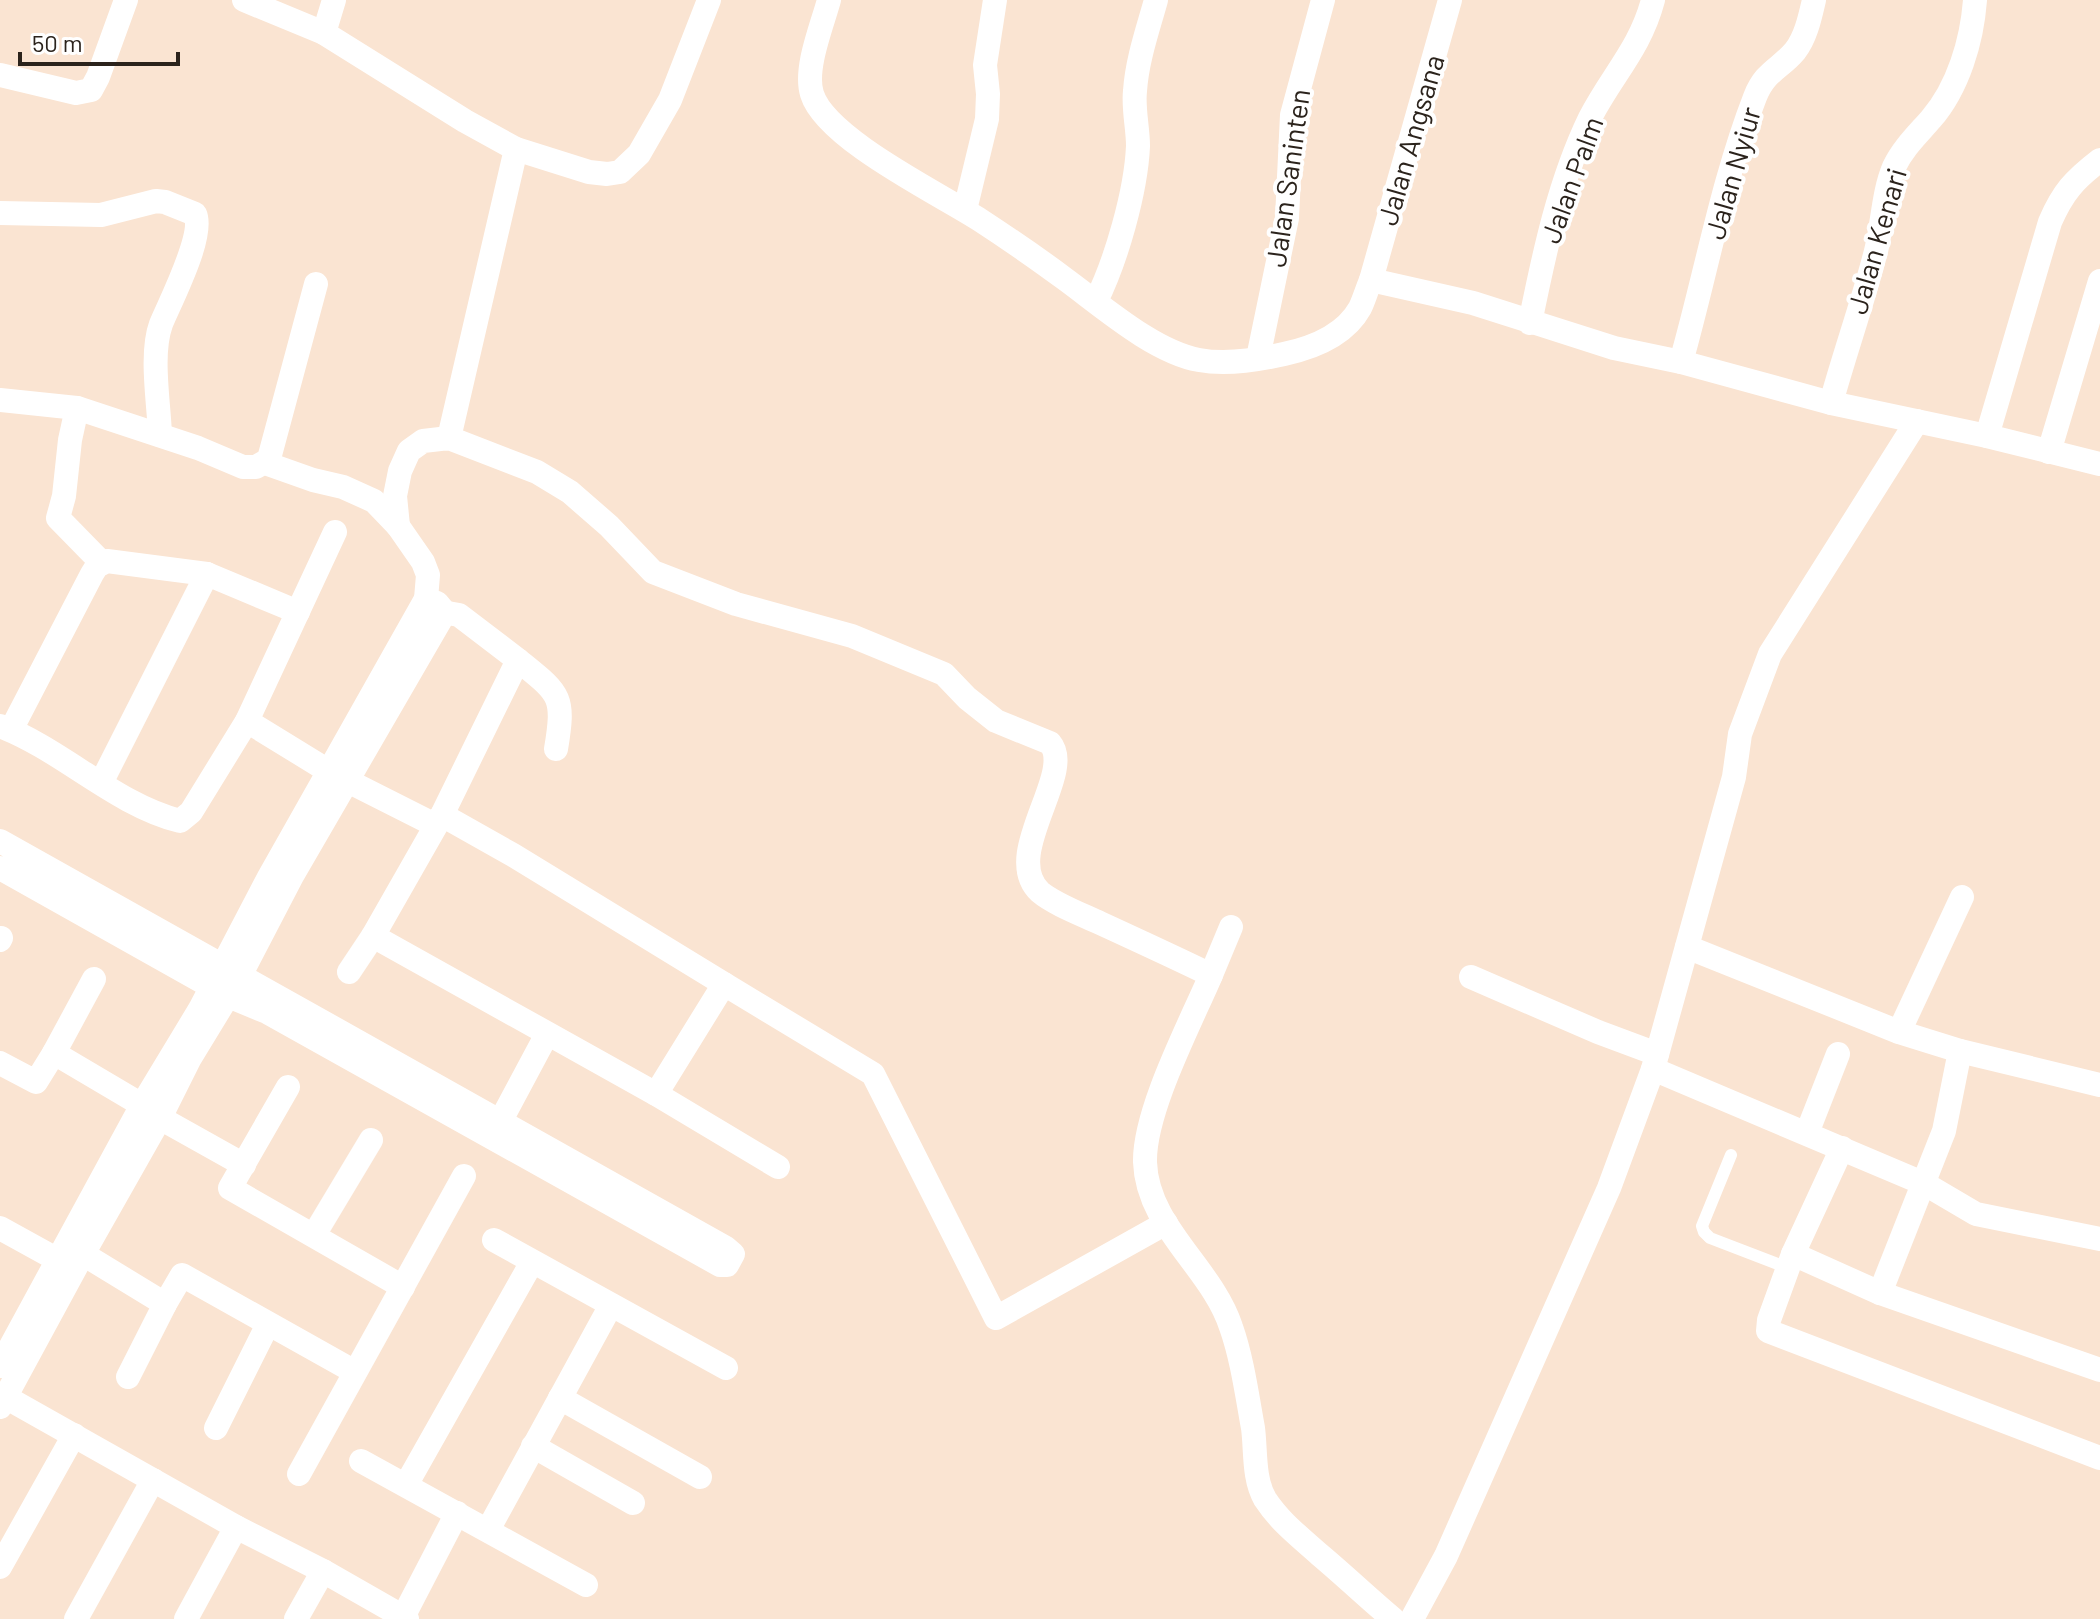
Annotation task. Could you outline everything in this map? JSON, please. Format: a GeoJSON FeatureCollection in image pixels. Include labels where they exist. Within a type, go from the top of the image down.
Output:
{"type":"FeatureCollection","features":[{"type":"Feature","properties":{"kind":"street"},"geometry":{"type":"LineString","coordinates":[[0,75],[76,93],[91,90],[126,0]]}},
{"type":"Feature","properties":{"kind":"street"},"geometry":{"type":"LineString","coordinates":[[244,0],[324,33],[465,121],[516,149],[589,172],[607,174],[620,172],[639,154],[670,100],[709,0]]}},
{"type":"Feature","properties":{"kind":"street"},"geometry":{"type":"LineString","coordinates":[[324,33],[334,0]]}},
{"type":"Feature","properties":{"kind":"street","name":"Jalan Angsana"},"geometry":{"type":"LineString","coordinates":[[829,0],[809,74],[812,95],[833,125],[897,171],[965,210],[1026,251],[1143,334],[1198,360],[1230,362],[1317,345],[1340,330],[1359,310],[1371,280],[1450,0]]}},
{"type":"Feature","properties":{"kind":"street"},"geometry":{"type":"LineString","coordinates":[[965,210],[987,119],[985,65],[995,0]]}},
{"type":"Feature","properties":{"kind":"street"},"geometry":{"type":"LineString","coordinates":[[1096,301],[1104,285],[1126,213],[1138,149],[1134,94],[1156,0]]}},
{"type":"Feature","properties":{"kind":"street","name":"Jalan Saninten"},"geometry":{"type":"LineString","coordinates":[[1258,358],[1287,218],[1292,115],[1323,0]]}},
{"type":"Feature","properties":{"kind":"street","name":"Jalan Palm"},"geometry":{"type":"LineString","coordinates":[[1530,323],[1557,208],[1576,155],[1591,118],[1637,43],[1653,0]]}},
{"type":"Feature","properties":{"kind":"street","name":"Jalan Nyiur"},"geometry":{"type":"LineString","coordinates":[[1681,362],[1740,136],[1757,92],[1772,69],[1794,51],[1806,30],[1814,0]]}},
{"type":"Feature","properties":{"kind":"street","name":"Jalan Kenari"},"geometry":{"type":"LineString","coordinates":[[1831,403],[1877,249],[1894,167],[1920,128],[1949,95],[1966,46],[1975,0]]}},
{"type":"Feature","properties":{"kind":"street"},"geometry":{"type":"LineString","coordinates":[[449,438],[516,149]]}},
{"type":"Feature","properties":{"kind":"street"},"geometry":{"type":"LineString","coordinates":[[1987,436],[2050,222],[2073,181],[2100,160]]}},
{"type":"Feature","properties":{"kind":"street"},"geometry":{"type":"LineString","coordinates":[[0,213],[101,215],[156,201],[195,214],[198,227],[194,241],[159,329],[156,353],[160,435]]}},
{"type":"Feature","properties":{"kind":"street"},"geometry":{"type":"LineString","coordinates":[[1371,280],[1473,303],[1614,348],[1681,362],[1831,403],[2100,464]]}},
{"type":"Feature","properties":{"kind":"street"},"geometry":{"type":"LineString","coordinates":[[2049,452],[2100,281]]}},
{"type":"Feature","properties":{"kind":"street"},"geometry":{"type":"LineString","coordinates":[[0,400],[77,408],[243,467],[256,467],[265,463],[270,455],[316,284]]}},
{"type":"Feature","properties":{"kind":"street"},"geometry":{"type":"LineString","coordinates":[[77,408],[58,518],[102,563]]}},
{"type":"Feature","properties":{"kind":"street"},"geometry":{"type":"LineString","coordinates":[[1412,1619],[1446,1556],[1609,1188],[1655,1061],[1734,777],[1740,734],[1770,654],[1917,421]]}},
{"type":"Feature","properties":{"kind":"street"},"geometry":{"type":"LineString","coordinates":[[398,526],[395,496],[400,471],[409,451],[423,441],[449,438],[537,472],[570,492],[609,526],[653,572],[736,604],[852,636],[944,674],[996,721],[1050,743],[1056,755],[1027,858],[1029,874],[1040,892],[1077,913],[1211,975]]}},
{"type":"Feature","properties":{"kind":"street"},"geometry":{"type":"LineString","coordinates":[[0,1366],[58,1260],[151,1112],[190,1058],[226,981],[292,876],[339,777],[441,619],[434,606],[423,562],[385,510],[359,493],[265,463]]}},
{"type":"Feature","properties":{"kind":"street"},"geometry":{"type":"LineString","coordinates":[[298,612],[207,574],[107,561],[92,574],[6,728],[164,817],[180,821],[191,812],[247,721],[298,612],[335,532]]}},
{"type":"Feature","properties":{"kind":"street"},"geometry":{"type":"LineString","coordinates":[[101,783],[207,574]]}},
{"type":"Feature","properties":{"kind":"street"},"geometry":{"type":"LineString","coordinates":[[434,606],[459,615],[549,685],[560,702],[556,749]]}},
{"type":"Feature","properties":{"kind":"street"},"geometry":{"type":"LineString","coordinates":[[349,972],[373,936],[438,820],[518,660]]}},
{"type":"Feature","properties":{"kind":"street"},"geometry":{"type":"LineString","coordinates":[[247,721],[339,777],[513,855],[873,1074],[996,1318],[1166,1223]]}},
{"type":"Feature","properties":{"kind":"street"},"geometry":{"type":"LineString","coordinates":[[0,841],[226,981]]}},
{"type":"Feature","properties":{"kind":"street"},"geometry":{"type":"LineString","coordinates":[[0,868],[272,1004],[619,1197],[500,1122],[375,1061]]}},
{"type":"Feature","properties":{"kind":"street"},"geometry":{"type":"LineString","coordinates":[[1899,1032],[1962,897]]}},
{"type":"Feature","properties":{"kind":"street"},"geometry":{"type":"LineString","coordinates":[[1231,927],[1148,1130],[1145,1163],[1152,1195],[1166,1223],[1216,1293],[1231,1327],[1253,1429],[1257,1474],[1263,1494],[1285,1525],[1393,1619]]}},
{"type":"Feature","properties":{"kind":"street"},"geometry":{"type":"LineString","coordinates":[[373,936],[656,1094],[778,1167]]}},
{"type":"Feature","properties":{"kind":"street"},"geometry":{"type":"LineString","coordinates":[[1687,947],[1899,1032],[1960,1051],[2100,1085]]}},
{"type":"Feature","properties":{"kind":"street"},"geometry":{"type":"LineString","coordinates":[[1471,977],[1598,1032],[1807,1133],[1925,1184],[1976,1214],[2100,1239]]}},
{"type":"Feature","properties":{"kind":"street"},"geometry":{"type":"LineString","coordinates":[[0,1063],[36,1082],[94,979]]}},
{"type":"Feature","properties":{"kind":"street"},"geometry":{"type":"LineString","coordinates":[[656,1094],[724,984]]}},
{"type":"Feature","properties":{"kind":"street"},"geometry":{"type":"LineString","coordinates":[[500,1122],[547,1034]]}},
{"type":"Feature","properties":{"kind":"street"},"geometry":{"type":"LineString","coordinates":[[1880,1293],[1944,1131],[1960,1051]]}},
{"type":"Feature","properties":{"kind":"street"},"geometry":{"type":"LineString","coordinates":[[54,1053],[244,1165]]}},
{"type":"Feature","properties":{"kind":"street"},"geometry":{"type":"LineString","coordinates":[[1807,1133],[1838,1054]]}},
{"type":"Feature","properties":{"kind":"street"},"geometry":{"type":"LineString","coordinates":[[288,1087],[230,1188],[403,1287]]}},
{"type":"Feature","properties":{"kind":"street"},"geometry":{"type":"LineString","coordinates":[[151,1112],[83,1254],[2,1400],[74,1435],[404,1618],[457,1513]]}},
{"type":"Feature","properties":{"kind":"street"},"geometry":{"type":"LineString","coordinates":[[314,1235],[371,1140]]}},
{"type":"Feature","properties":{"kind":"street"},"geometry":{"type":"LineString","coordinates":[[1842,1148],[1791,1261],[1769,1320],[1768,1331],[2100,1458]]}},
{"type":"Feature","properties":{"kind":"street"},"geometry":{"type":"LineString","coordinates":[[299,1474],[464,1176]]}},
{"type":"Feature","properties":{"kind":"street"},"geometry":{"type":"LineString","coordinates":[[0,1228],[58,1260]]}},
{"type":"Feature","properties":{"kind":"street"},"geometry":{"type":"LineString","coordinates":[[494,1240],[726,1368]]}},
{"type":"Feature","properties":{"kind":"street"},"geometry":{"type":"LineString","coordinates":[[83,1254],[165,1304]]}},
{"type":"Feature","properties":{"kind":"street"},"geometry":{"type":"LineString","coordinates":[[1791,1261],[2100,1370]]}},
{"type":"Feature","properties":{"kind":"street"},"geometry":{"type":"LineString","coordinates":[[406,1485],[532,1262]]}},
{"type":"Feature","properties":{"kind":"street"},"geometry":{"type":"LineString","coordinates":[[128,1377],[182,1275],[355,1372]]}},
{"type":"Feature","properties":{"kind":"street"},"geometry":{"type":"LineString","coordinates":[[488,1530],[611,1305]]}},
{"type":"Feature","properties":{"kind":"street"},"geometry":{"type":"LineString","coordinates":[[216,1428],[268,1324]]}},
{"type":"Feature","properties":{"kind":"street"},"geometry":{"type":"LineString","coordinates":[[560,1398],[700,1477]]}},
{"type":"Feature","properties":{"kind":"street"},"geometry":{"type":"LineString","coordinates":[[0,1567],[74,1435]]}},
{"type":"Feature","properties":{"kind":"street"},"geometry":{"type":"LineString","coordinates":[[533,1446],[633,1503]]}},
{"type":"Feature","properties":{"kind":"street"},"geometry":{"type":"LineString","coordinates":[[361,1461],[586,1585]]}},
{"type":"Feature","properties":{"kind":"street"},"geometry":{"type":"LineString","coordinates":[[76,1619],[153,1480]]}},
{"type":"Feature","properties":{"kind":"street"},"geometry":{"type":"LineString","coordinates":[[186,1619],[236,1527]]}},
{"type":"Feature","properties":{"kind":"street"},"geometry":{"type":"LineString","coordinates":[[296,1619],[323,1571]]}},
{"type":"Feature","properties":{"kind":"lane"},"geometry":{"type":"LineString","coordinates":[[1731,1155],[1702,1226],[1704,1232],[1710,1238],[1791,1261]]}}]}
